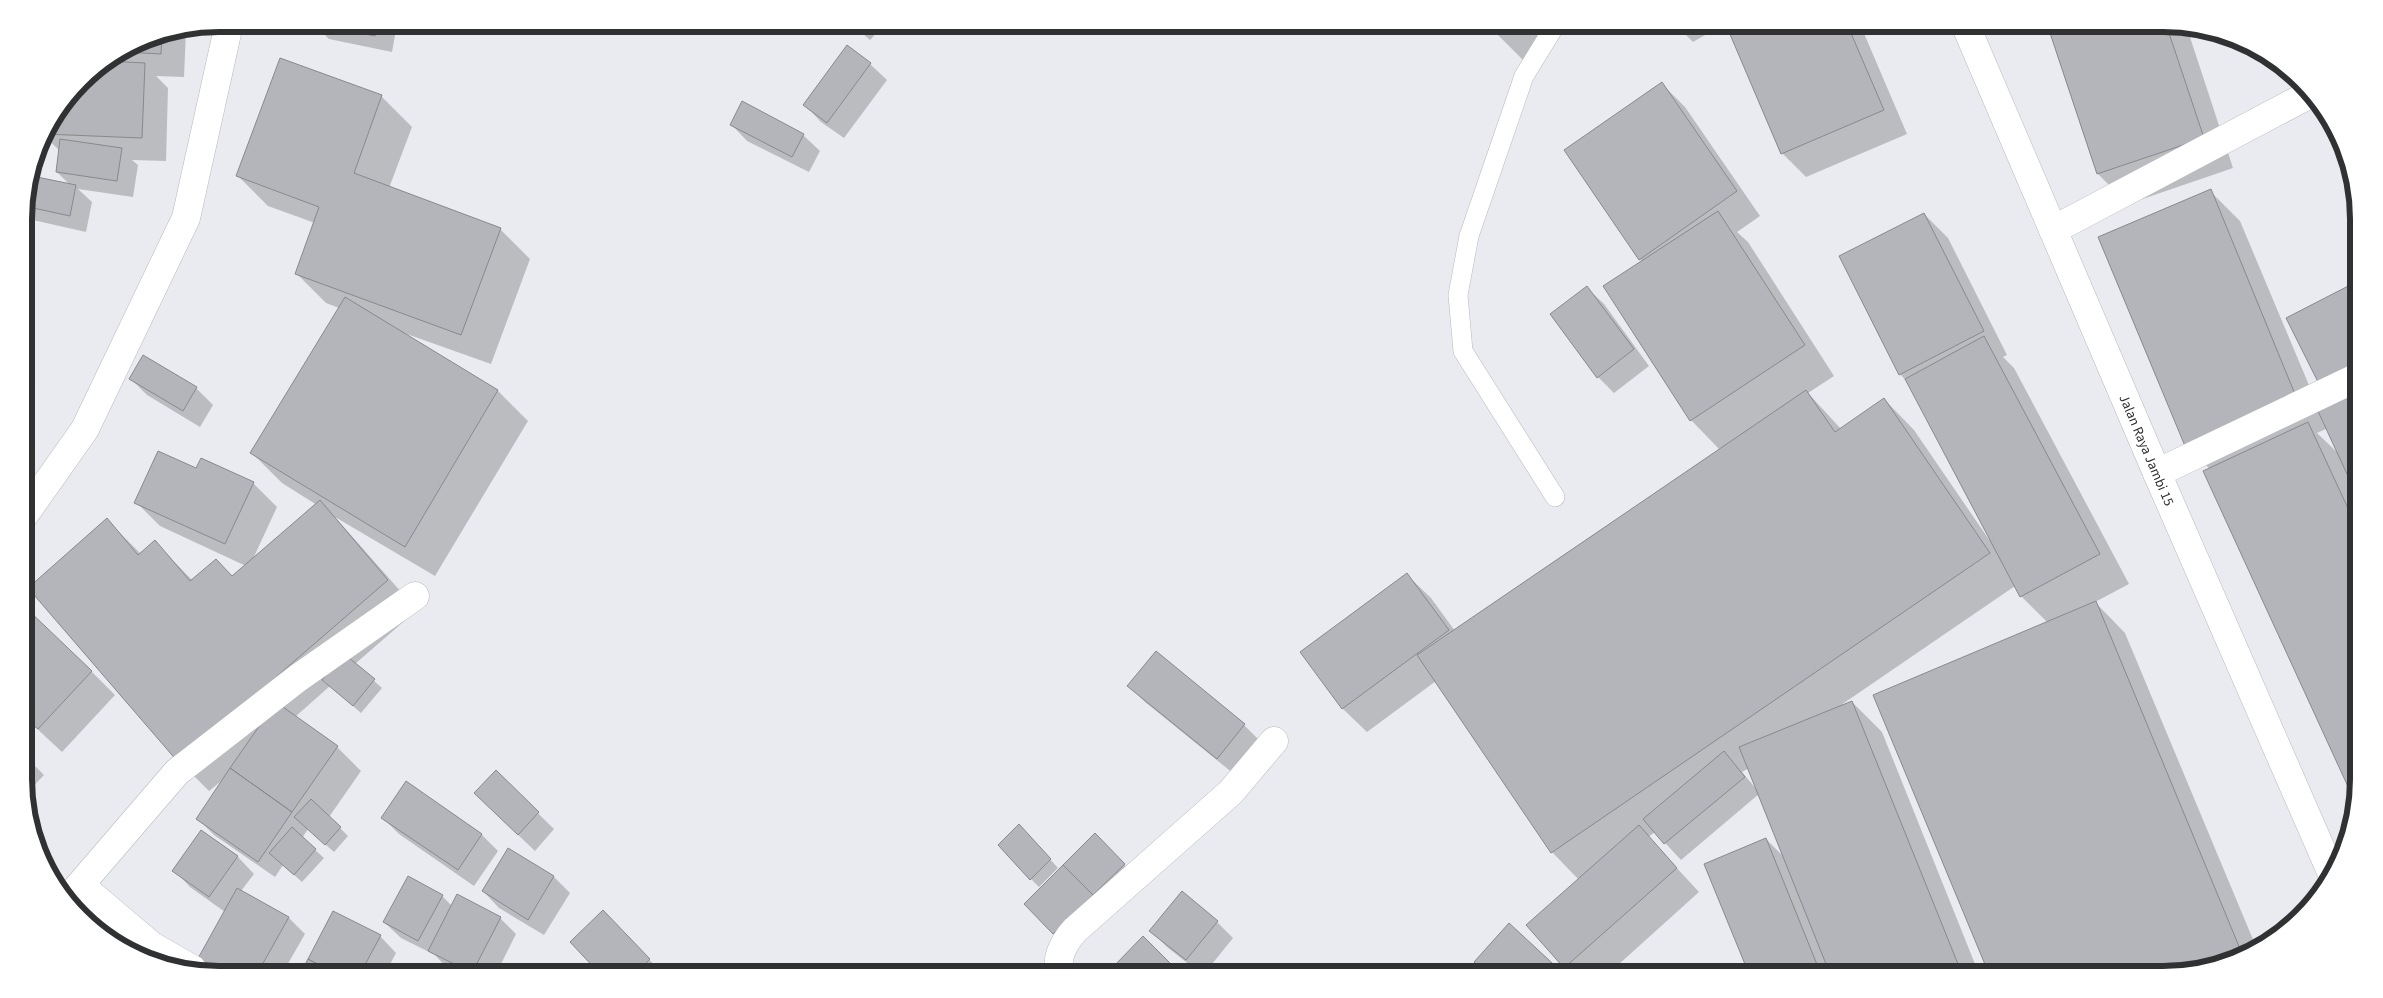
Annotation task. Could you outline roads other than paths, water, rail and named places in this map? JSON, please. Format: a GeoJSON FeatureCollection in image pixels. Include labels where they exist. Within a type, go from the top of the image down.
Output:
{"type":"FeatureCollection","features":[{"type":"Feature","properties":{"kind":"main road"},"geometry":{"type":"LineString","coordinates":[[32,504],[85,429],[186,218],[226,32]]}},
{"type":"Feature","properties":{"kind":"main road","name":"Jalan Raya Jambi 15"},"geometry":{"type":"LineString","coordinates":[[1968,32],[2157,473],[2329,866]]}},
{"type":"Feature","properties":{"kind":"main road"},"geometry":{"type":"LineString","coordinates":[[2053,230],[2305,97]]}},
{"type":"Feature","properties":{"kind":"main road"},"geometry":{"type":"LineString","coordinates":[[2157,473],[2350,381]]}},
{"type":"Feature","properties":{"kind":"main road"},"geometry":{"type":"LineString","coordinates":[[177,961],[152,946],[74,892],[177,772],[298,678],[415,596]]}},
{"type":"Feature","properties":{"kind":"main road"},"geometry":{"type":"LineString","coordinates":[[1059,966],[1065,941],[1075,930],[1231,792],[1274,741]]}},
{"type":"Feature","properties":{"kind":"lane"},"geometry":{"type":"LineString","coordinates":[[1551,32],[1524,76],[1469,236],[1458,295],[1463,351],[1555,496]]}}]}
